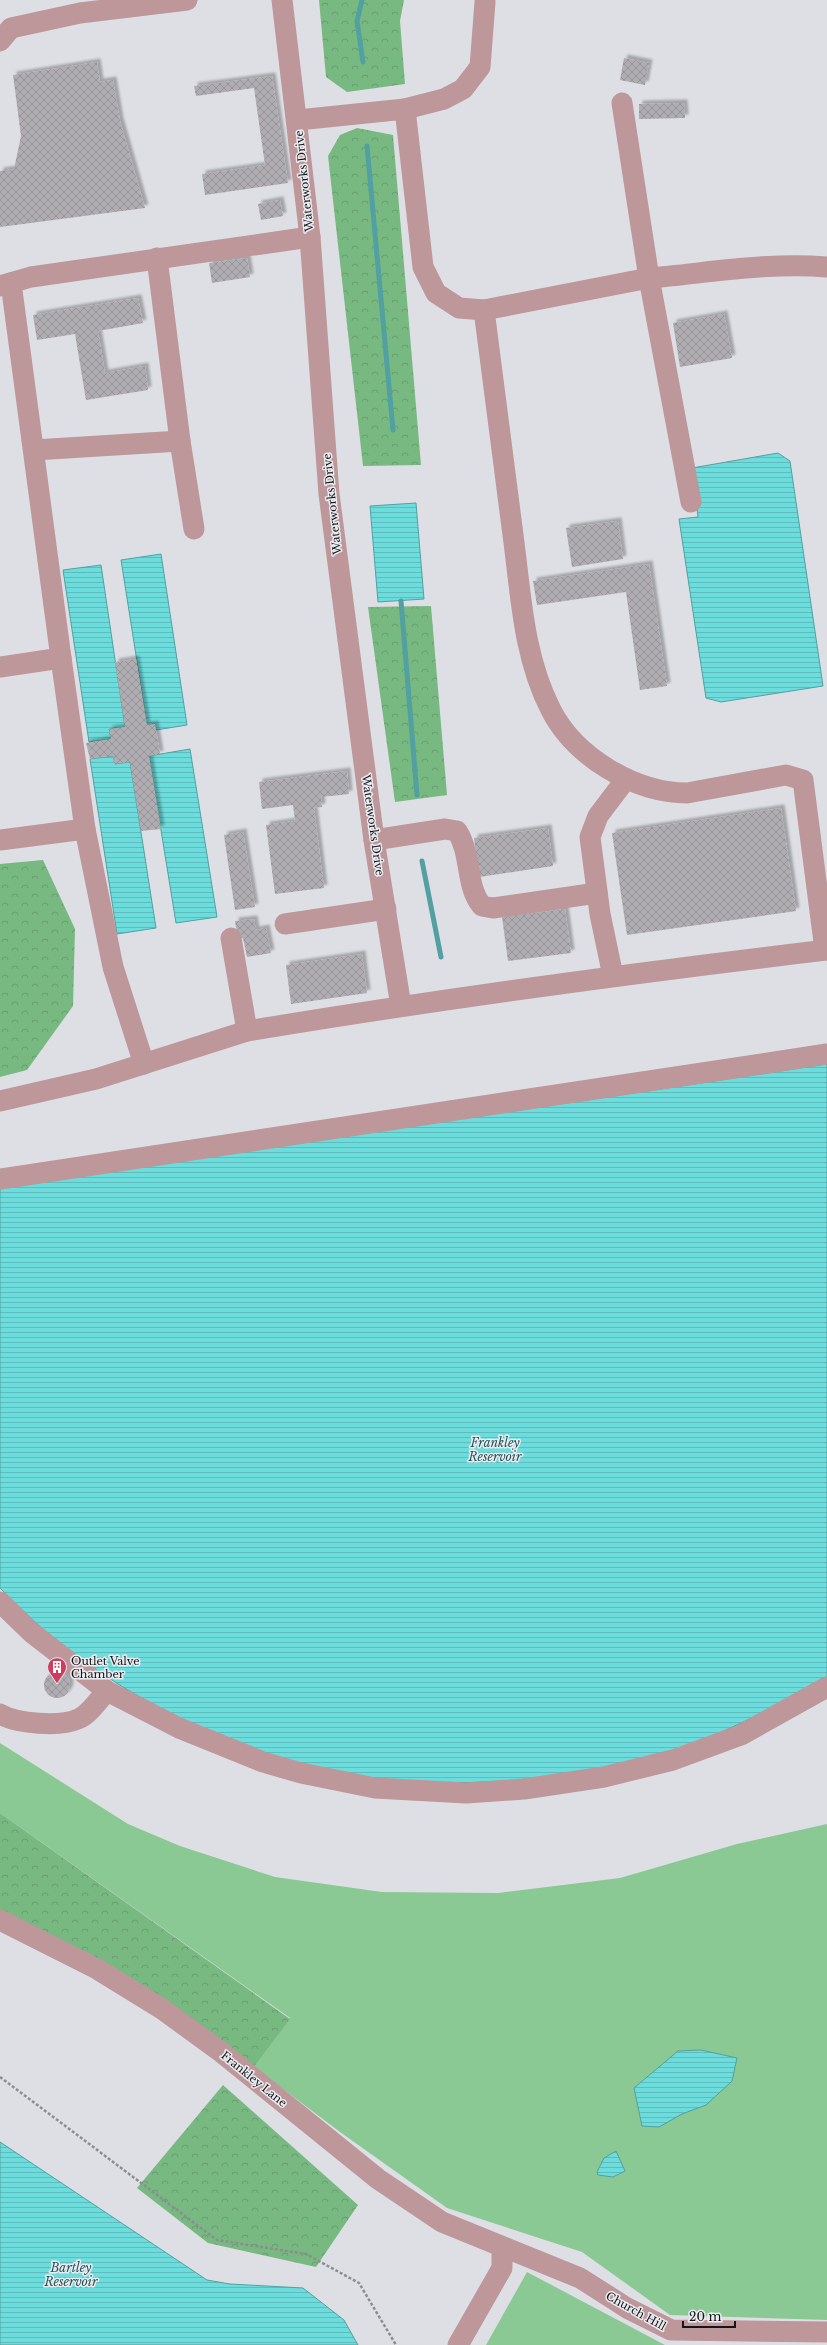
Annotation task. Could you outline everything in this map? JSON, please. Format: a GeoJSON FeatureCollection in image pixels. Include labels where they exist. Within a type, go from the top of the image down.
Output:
{"type":"FeatureCollection","features":[{"type":"Feature","properties":{"kind":"street"},"geometry":{"type":"LineString","coordinates":[[0,41],[11,28],[65,16],[187,0]]}},
{"type":"Feature","properties":{"kind":"street","name":"Waterworks Drive"},"geometry":{"type":"LineString","coordinates":[[282,0],[298,120],[310,237],[330,494],[374,840],[401,1006]]}},
{"type":"Feature","properties":{"kind":"street"},"geometry":{"type":"LineString","coordinates":[[298,120],[404,109],[444,99],[464,89],[480,67],[485,2]]}},
{"type":"Feature","properties":{"kind":"street"},"geometry":{"type":"LineString","coordinates":[[622,103],[649,278],[691,502]]}},
{"type":"Feature","properties":{"kind":"street"},"geometry":{"type":"LineString","coordinates":[[404,109],[423,267],[436,293],[459,308],[484,310],[649,278],[806,265],[827,267]]}},
{"type":"Feature","properties":{"kind":"street"},"geometry":{"type":"LineString","coordinates":[[144,1064],[113,967],[85,829],[34,450],[5,284],[31,277],[310,237]]}},
{"type":"Feature","properties":{"kind":"street"},"geometry":{"type":"LineString","coordinates":[[157,258],[180,441],[194,529]]}},
{"type":"Feature","properties":{"kind":"street"},"geometry":{"type":"LineString","coordinates":[[0,1101],[96,1079],[247,1031],[401,1006],[612,976],[826,950],[804,780],[786,776],[687,792],[672,793],[626,779],[584,752],[552,712],[538,679],[523,620],[484,310]]}},
{"type":"Feature","properties":{"kind":"street"},"geometry":{"type":"LineString","coordinates":[[34,450],[180,441]]}},
{"type":"Feature","properties":{"kind":"street"},"geometry":{"type":"LineString","coordinates":[[0,667],[61,658]]}},
{"type":"Feature","properties":{"kind":"street"},"geometry":{"type":"LineString","coordinates":[[612,976],[597,894],[590,837],[598,816],[626,779]]}},
{"type":"Feature","properties":{"kind":"street"},"geometry":{"type":"LineString","coordinates":[[0,840],[85,829]]}},
{"type":"Feature","properties":{"kind":"street"},"geometry":{"type":"LineString","coordinates":[[374,840],[445,829],[457,832],[463,840],[468,858],[474,894],[482,906],[493,908],[597,894]]}},
{"type":"Feature","properties":{"kind":"street"},"geometry":{"type":"LineString","coordinates":[[285,924],[386,909]]}},
{"type":"Feature","properties":{"kind":"street"},"geometry":{"type":"LineString","coordinates":[[231,938],[247,1031]]}},
{"type":"Feature","properties":{"kind":"street"},"geometry":{"type":"LineString","coordinates":[[0,1179],[827,1054]]}},
{"type":"Feature","properties":{"kind":"street"},"geometry":{"type":"LineString","coordinates":[[0,1602],[32,1633],[107,1691],[179,1728],[235,1752],[270,1764],[375,1788],[466,1793],[524,1789],[604,1777],[673,1760],[741,1735],[827,1687]]}},
{"type":"Feature","properties":{"kind":"street"},"geometry":{"type":"LineString","coordinates":[[0,1714],[7,1718],[42,1723],[79,1719],[107,1691]]}},
{"type":"Feature","properties":{"kind":"street","name":"Frankley Lane"},"geometry":{"type":"LineString","coordinates":[[0,1920],[97,1970],[162,2009],[221,2052],[378,2179],[442,2222],[502,2248]]}},
{"type":"Feature","properties":{"kind":"street"},"geometry":{"type":"LineString","coordinates":[[458,2345],[502,2268],[502,2248]]}},
{"type":"Feature","properties":{"kind":"street","name":"Church Hill"},"geometry":{"type":"LineString","coordinates":[[502,2248],[580,2278],[627,2308],[671,2330],[827,2332]]}},
{"type":"Feature","properties":{"kind":"path"},"geometry":{"type":"LineString","coordinates":[[0,2077],[217,2240],[306,2254],[359,2283],[396,2345]]}},
{"type":"Feature","properties":{"kind":"green space"},"geometry":{"type":"Polygon","coordinates":[[[319,0],[404,0],[400,21],[405,84],[347,92],[326,77],[319,0]]]}},
{"type":"Feature","properties":{"kind":"green space"},"geometry":{"type":"Polygon","coordinates":[[[357,128],[393,135],[421,465],[363,466],[328,156],[340,135],[357,128]]]}},
{"type":"Feature","properties":{"kind":"green space"},"geometry":{"type":"Polygon","coordinates":[[[431,606],[447,795],[395,802],[368,607],[431,606]]]}},
{"type":"Feature","properties":{"kind":"green space"},"geometry":{"type":"Polygon","coordinates":[[[43,860],[75,929],[73,1006],[27,1070],[0,1077],[0,864],[43,860]]]}},
{"type":"Feature","properties":{"kind":"green space"},"geometry":{"type":"Polygon","coordinates":[[[0,1743],[128,1824],[180,1846],[275,1877],[382,1892],[498,1893],[620,1878],[737,1844],[827,1824],[827,2320],[670,2315],[582,2252],[447,2208],[340,2132],[254,2067],[290,2018],[0,1813],[0,1743]]]}},
{"type":"Feature","properties":{"kind":"green space"},"geometry":{"type":"Polygon","coordinates":[[[0,1813],[290,2019],[254,2067],[0,1913],[0,1813]]]}},
{"type":"Feature","properties":{"kind":"green space"},"geometry":{"type":"Polygon","coordinates":[[[223,2085],[358,2205],[316,2267],[208,2243],[137,2188],[223,2085]]]}},
{"type":"Feature","properties":{"kind":"green space"},"geometry":{"type":"Polygon","coordinates":[[[527,2272],[665,2345],[486,2345],[527,2272]]]}},
{"type":"Feature","properties":{"kind":"water"},"geometry":{"type":"Polygon","coordinates":[[[778,453],[790,461],[823,686],[721,702],[706,698],[679,519],[698,517],[692,468],[778,453]]]}},
{"type":"Feature","properties":{"kind":"water"},"geometry":{"type":"Polygon","coordinates":[[[416,503],[424,599],[378,602],[370,506],[416,503]]]}},
{"type":"Feature","properties":{"kind":"water"},"geometry":{"type":"Polygon","coordinates":[[[161,554],[187,725],[156,730],[155,724],[147,725],[121,560],[161,554]]]}},
{"type":"Feature","properties":{"kind":"water"},"geometry":{"type":"Polygon","coordinates":[[[101,565],[125,727],[109,729],[111,739],[89,742],[63,570],[101,565]]]}},
{"type":"Feature","properties":{"kind":"water"},"geometry":{"type":"Polygon","coordinates":[[[190,749],[217,917],[176,923],[149,756],[190,749]]]}},
{"type":"Feature","properties":{"kind":"water"},"geometry":{"type":"Polygon","coordinates":[[[113,756],[115,764],[130,762],[156,928],[117,934],[90,759],[113,756]]]}},
{"type":"Feature","properties":{"kind":"water","name":"Frankley Reservoir"},"geometry":{"type":"Polygon","coordinates":[[[827,1064],[827,1678],[763,1712],[719,1733],[650,1757],[581,1772],[545,1777],[474,1782],[438,1783],[402,1781],[367,1777],[317,1768],[266,1754],[217,1735],[168,1712],[121,1686],[77,1656],[37,1624],[0,1588],[0,1188],[827,1064]]]}},
{"type":"Feature","properties":{"kind":"water"},"geometry":{"type":"Polygon","coordinates":[[[701,2050],[737,2058],[732,2081],[706,2105],[682,2114],[659,2127],[642,2126],[634,2088],[678,2051],[701,2050]]]}},
{"type":"Feature","properties":{"kind":"water","name":"Bartley Reservoir"},"geometry":{"type":"Polygon","coordinates":[[[0,2142],[207,2280],[230,2284],[303,2288],[344,2320],[358,2345],[0,2345],[0,2142]]]}},
{"type":"Feature","properties":{"kind":"water"},"geometry":{"type":"Polygon","coordinates":[[[616,2151],[625,2171],[613,2177],[598,2175],[597,2172],[604,2158],[616,2151]]]}},
{"type":"Feature","properties":{"kind":"building"},"geometry":{"type":"Polygon","coordinates":[[[624,58],[649,63],[645,85],[620,80],[624,58]]]}},
{"type":"Feature","properties":{"kind":"building"},"geometry":{"type":"Polygon","coordinates":[[[97,62],[100,82],[113,80],[120,121],[145,208],[0,227],[0,171],[14,169],[21,136],[13,75],[97,62]]]}},
{"type":"Feature","properties":{"kind":"building"},"geometry":{"type":"Polygon","coordinates":[[[272,76],[288,183],[205,195],[202,174],[265,165],[254,88],[196,96],[194,86],[272,76]]]}},
{"type":"Feature","properties":{"kind":"building"},"geometry":{"type":"Polygon","coordinates":[[[684,103],[685,118],[639,119],[639,104],[684,103]]]}},
{"type":"Feature","properties":{"kind":"building"},"geometry":{"type":"Polygon","coordinates":[[[280,200],[283,216],[261,220],[258,204],[280,200]]]}},
{"type":"Feature","properties":{"kind":"building"},"geometry":{"type":"Polygon","coordinates":[[[247,258],[250,277],[212,283],[209,263],[247,258]]]}},
{"type":"Feature","properties":{"kind":"building"},"geometry":{"type":"Polygon","coordinates":[[[138,298],[143,323],[98,331],[105,373],[145,366],[148,390],[86,400],[75,334],[37,340],[33,315],[138,298]]]}},
{"type":"Feature","properties":{"kind":"building"},"geometry":{"type":"Polygon","coordinates":[[[724,314],[732,358],[680,367],[673,323],[724,314]]]}},
{"type":"Feature","properties":{"kind":"building"},"geometry":{"type":"Polygon","coordinates":[[[618,521],[623,559],[572,567],[566,528],[618,521]]]}},
{"type":"Feature","properties":{"kind":"building"},"geometry":{"type":"Polygon","coordinates":[[[649,564],[667,686],[640,690],[626,592],[537,605],[533,581],[649,564]]]}},
{"type":"Feature","properties":{"kind":"building"},"geometry":{"type":"Polygon","coordinates":[[[136,659],[147,725],[155,724],[160,754],[149,756],[161,829],[141,831],[130,762],[114,764],[113,756],[90,759],[86,743],[111,739],[109,729],[125,727],[115,662],[136,659]]]}},
{"type":"Feature","properties":{"kind":"building"},"geometry":{"type":"Polygon","coordinates":[[[347,771],[349,794],[321,797],[322,807],[314,808],[324,888],[275,894],[266,825],[295,821],[293,805],[262,809],[259,782],[347,771]]]}},
{"type":"Feature","properties":{"kind":"building"},"geometry":{"type":"Polygon","coordinates":[[[781,808],[796,911],[627,935],[612,833],[781,808]]]}},
{"type":"Feature","properties":{"kind":"building"},"geometry":{"type":"Polygon","coordinates":[[[548,828],[553,866],[479,877],[474,838],[548,828]]]}},
{"type":"Feature","properties":{"kind":"building"},"geometry":{"type":"Polygon","coordinates":[[[243,832],[255,907],[235,910],[224,835],[243,832]]]}},
{"type":"Feature","properties":{"kind":"building"},"geometry":{"type":"Polygon","coordinates":[[[565,909],[571,953],[508,961],[502,917],[565,909]]]}},
{"type":"Feature","properties":{"kind":"building"},"geometry":{"type":"Polygon","coordinates":[[[254,919],[256,930],[266,928],[271,953],[247,957],[243,938],[238,939],[235,921],[254,919]]]}},
{"type":"Feature","properties":{"kind":"building"},"geometry":{"type":"Polygon","coordinates":[[[362,954],[367,993],[291,1004],[286,965],[362,954]]]}},
{"type":"Feature","properties":{"kind":"building","name":"Outlet Valve Chamber"},"geometry":{"type":"Polygon","coordinates":[[[57,1672],[66,1676],[70,1685],[66,1694],[57,1698],[48,1694],[44,1685],[48,1676],[57,1672]]]}},
{"type":"Feature","properties":{"kind":"waterway"},"geometry":{"type":"LineString","coordinates":[[362,0],[357,21],[363,62]]}},
{"type":"Feature","properties":{"kind":"waterway"},"geometry":{"type":"LineString","coordinates":[[367,146],[393,430]]}},
{"type":"Feature","properties":{"kind":"waterway"},"geometry":{"type":"LineString","coordinates":[[401,601],[417,795]]}},
{"type":"Feature","properties":{"kind":"waterway"},"geometry":{"type":"LineString","coordinates":[[422,861],[441,957]]}},
{"type":"Feature","properties":{"kind":"place","name":"Outlet Valve Chamber"},"geometry":{"type":"Point","coordinates":[57,1684]}}]}
